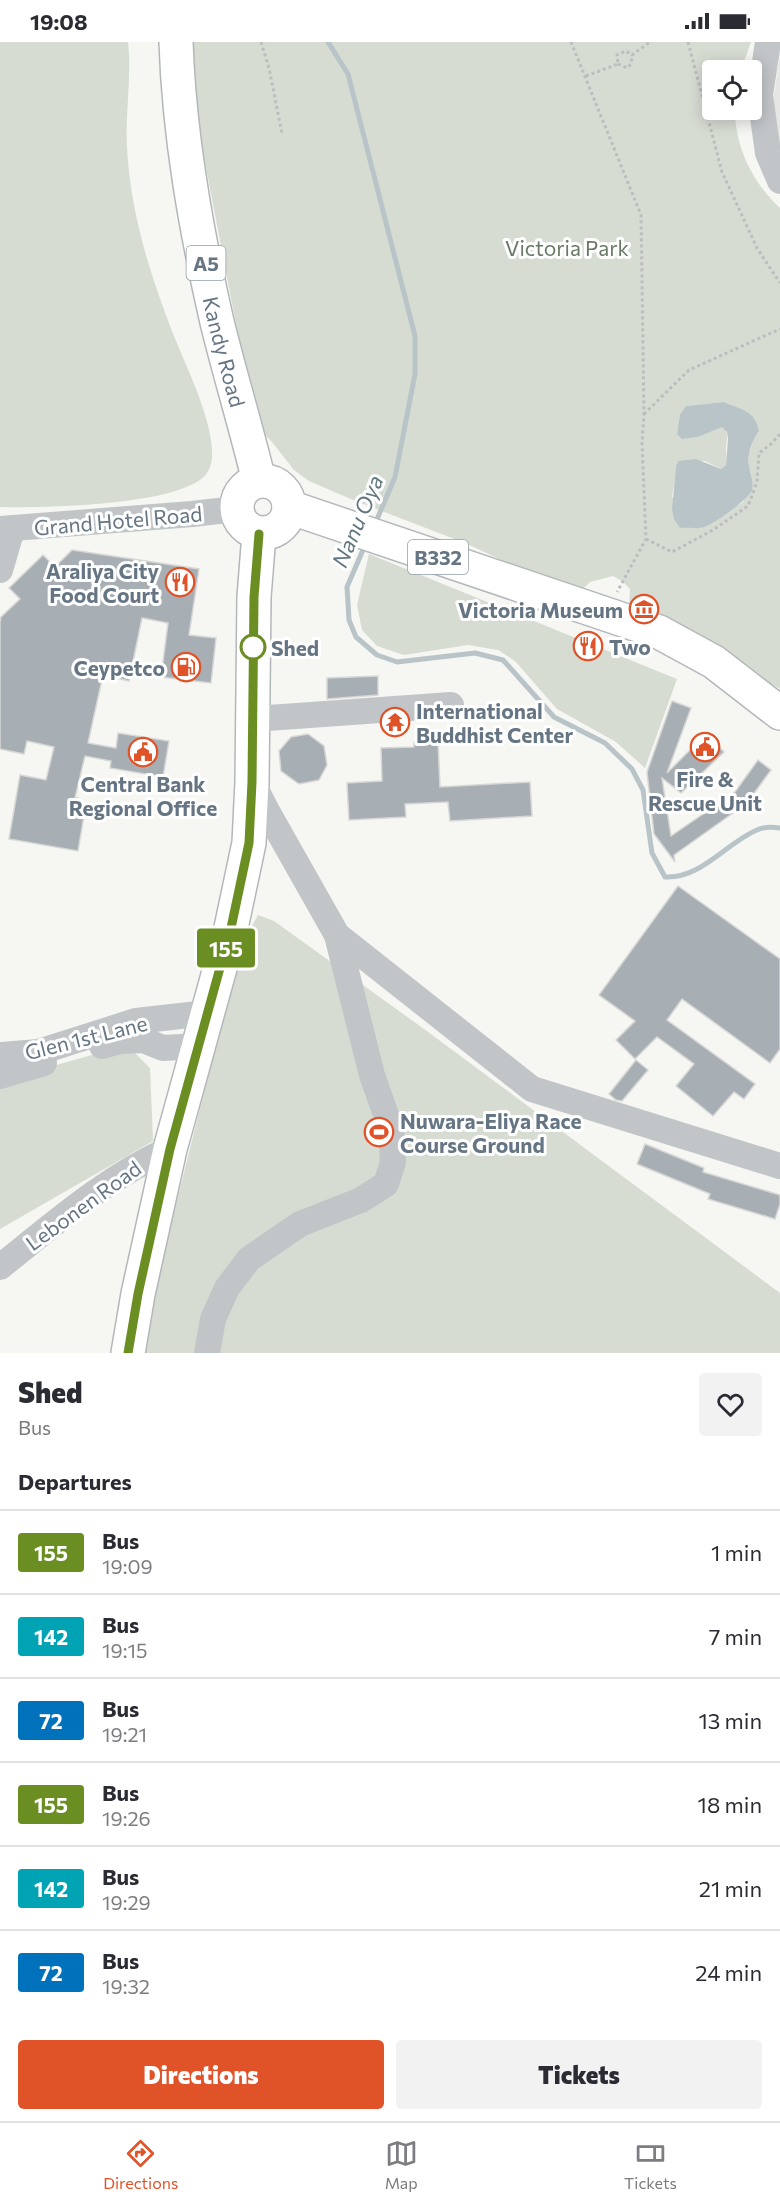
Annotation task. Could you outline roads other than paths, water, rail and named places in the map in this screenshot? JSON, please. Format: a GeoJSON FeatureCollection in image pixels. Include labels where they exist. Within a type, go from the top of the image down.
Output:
{"type":"FeatureCollection","features":[{"type":"Feature","properties":{"kind":"main road","name":"Kandy Road"},"geometry":{"type":"LineString","coordinates":[[176,42],[182,128],[194,209],[217,322],[259,481]]}},
{"type":"Feature","properties":{"kind":"main road"},"geometry":{"type":"LineString","coordinates":[[259,481],[274,483],[285,493],[289,507],[286,521],[275,531],[259,534],[247,530],[238,519],[236,508],[239,497],[248,485],[259,481]]}},
{"type":"Feature","properties":{"kind":"main road","name":"B332"},"geometry":{"type":"LineString","coordinates":[[289,507],[659,632],[696,650],[714,662],[780,713]]}},
{"type":"Feature","properties":{"kind":"main road"},"geometry":{"type":"LineString","coordinates":[[128,1353],[138,1294],[170,1149],[245,870],[249,843],[252,782],[254,597],[259,534]]}},
{"type":"Feature","properties":{"kind":"street"},"geometry":{"type":"LineString","coordinates":[[768,42],[770,95],[768,153],[780,181]]}},
{"type":"Feature","properties":{"kind":"street","name":"Grand Hotel Road"},"geometry":{"type":"LineString","coordinates":[[6,529],[236,508]]}},
{"type":"Feature","properties":{"kind":"street"},"geometry":{"type":"LineString","coordinates":[[0,570],[6,529]]}},
{"type":"Feature","properties":{"kind":"street"},"geometry":{"type":"LineString","coordinates":[[253,719],[451,705]]}},
{"type":"Feature","properties":{"kind":"street"},"geometry":{"type":"LineString","coordinates":[[207,1353],[213,1319],[227,1288],[249,1259],[300,1224],[361,1200],[386,1184],[393,1162],[391,1129],[372,1075],[337,934],[252,782]]}},
{"type":"Feature","properties":{"kind":"street"},"geometry":{"type":"LineString","coordinates":[[337,934],[532,1089],[780,1167]]}},
{"type":"Feature","properties":{"kind":"street","name":"Glen 1st Lane"},"geometry":{"type":"LineString","coordinates":[[0,1055],[39,1053],[136,1021],[207,1014]]}},
{"type":"Feature","properties":{"kind":"street"},"geometry":{"type":"LineString","coordinates":[[0,1076],[121,1041],[143,1040],[163,1048],[199,1046]]}},
{"type":"Feature","properties":{"kind":"street","name":"Lebonen Road"},"geometry":{"type":"LineString","coordinates":[[0,1267],[73,1208],[140,1162],[170,1149]]}},
{"type":"Feature","properties":{"kind":"waterway","name":"Nanu Oya"},"geometry":{"type":"LineString","coordinates":[[328,42],[348,74],[415,336],[415,374],[395,477],[375,524]]}},
{"type":"Feature","properties":{"kind":"waterway","name":"Nanu Oya"},"geometry":{"type":"LineString","coordinates":[[366,543],[347,587],[349,620],[356,637],[377,655],[397,662],[475,653],[503,660],[554,717],[605,743],[632,769],[643,790],[652,853],[665,877],[678,876],[702,866],[757,830],[780,828]]}},
{"type":"Feature","properties":{"kind":"place","name":"Araliya City Food Court"},"geometry":{"type":"Point","coordinates":[180,582]}},
{"type":"Feature","properties":{"kind":"place","name":"Victoria Museum"},"geometry":{"type":"Point","coordinates":[644,609]}},
{"type":"Feature","properties":{"kind":"place","name":"Two"},"geometry":{"type":"Point","coordinates":[588,646]}},
{"type":"Feature","properties":{"kind":"place","name":"Shed"},"geometry":{"type":"Point","coordinates":[253,647]}},
{"type":"Feature","properties":{"kind":"place","name":"Ceypetco"},"geometry":{"type":"Point","coordinates":[186,667]}},
{"type":"Feature","properties":{"kind":"place","name":"International Buddhist Center"},"geometry":{"type":"Point","coordinates":[395,722]}},
{"type":"Feature","properties":{"kind":"place","name":"Fire & Rescue Unit"},"geometry":{"type":"Point","coordinates":[705,747]}},
{"type":"Feature","properties":{"kind":"place","name":"Central Bank Regional Office"},"geometry":{"type":"Point","coordinates":[143,752]}},
{"type":"Feature","properties":{"kind":"place","name":"Nuwara-Eliya Race Course Ground"},"geometry":{"type":"Point","coordinates":[379,1132]}},
{"type":"Feature","properties":{"kind":"park label","name":"Victoria Park"},"geometry":{"type":"Point","coordinates":[567,247]}}]}
